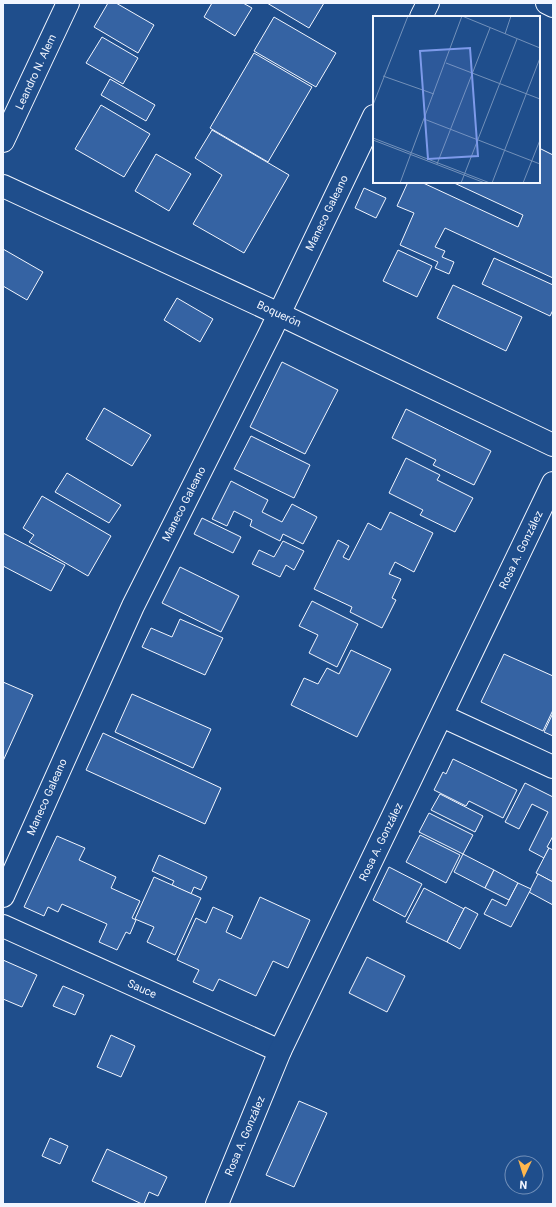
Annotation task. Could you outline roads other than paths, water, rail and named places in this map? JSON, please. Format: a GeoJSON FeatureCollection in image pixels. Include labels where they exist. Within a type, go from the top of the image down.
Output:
{"type":"FeatureCollection","features":[{"type":"Feature","properties":{"kind":"street","name":"Leandro N. Alem"},"geometry":{"type":"LineString","coordinates":[[3,140],[68,3]]}},
{"type":"Feature","properties":{"kind":"street"},"geometry":{"type":"LineString","coordinates":[[422,16],[428,3]]}},
{"type":"Feature","properties":{"kind":"street"},"geometry":{"type":"LineString","coordinates":[[547,3],[553,6]]}},
{"type":"Feature","properties":{"kind":"street","name":"Maneco Galeano"},"geometry":{"type":"LineString","coordinates":[[3,896],[133,606],[279,314],[373,118]]}},
{"type":"Feature","properties":{"kind":"street","name":"Boquerón"},"geometry":{"type":"LineString","coordinates":[[3,186],[279,314],[553,445]]}},
{"type":"Feature","properties":{"kind":"street","name":"Rosa A. González"},"geometry":{"type":"LineString","coordinates":[[217,1204],[280,1052],[553,483]]}},
{"type":"Feature","properties":{"kind":"street"},"geometry":{"type":"LineString","coordinates":[[442,716],[553,767]]}},
{"type":"Feature","properties":{"kind":"street","name":"Sauce"},"geometry":{"type":"LineString","coordinates":[[3,926],[280,1052]]}}]}
